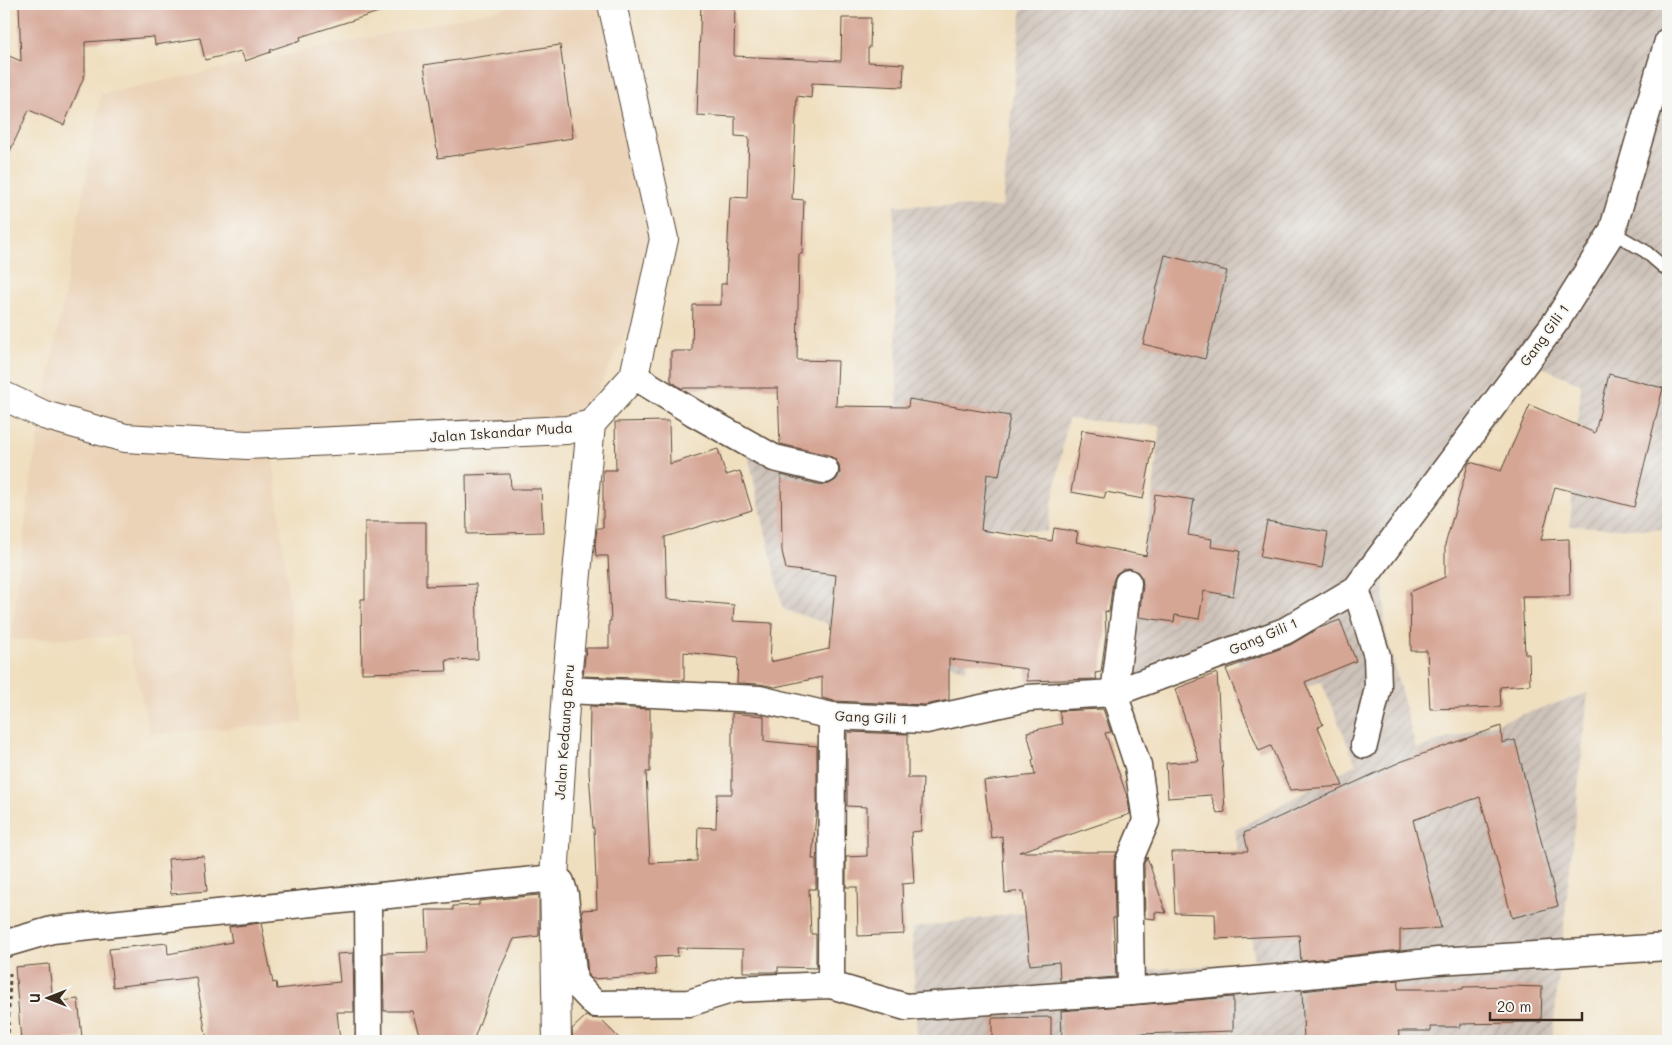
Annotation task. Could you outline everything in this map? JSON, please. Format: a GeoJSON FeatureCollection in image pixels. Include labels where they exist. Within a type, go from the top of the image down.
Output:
{"type":"FeatureCollection","features":[{"type":"Feature","properties":{"kind":"street","name":"Jalan Iskandar Muda"},"geometry":{"type":"LineString","coordinates":[[4,396],[44,415],[125,438],[247,445],[567,430],[591,424],[634,376],[664,240],[612,4]]}},
{"type":"Feature","properties":{"kind":"street","name":"Gang Gili 1"},"geometry":{"type":"LineString","coordinates":[[566,690],[759,699],[832,716],[926,720],[1028,698],[1114,693],[1285,631],[1356,588],[1557,320],[1612,232],[1668,41]]}},
{"type":"Feature","properties":{"kind":"street"},"geometry":{"type":"LineString","coordinates":[[634,376],[694,413],[774,458],[825,470]]}},
{"type":"Feature","properties":{"kind":"street","name":"Jalan Kedaung Baru"},"geometry":{"type":"LineString","coordinates":[[557,1041],[554,878],[566,690],[591,424]]}},
{"type":"Feature","properties":{"kind":"street"},"geometry":{"type":"LineString","coordinates":[[1128,583],[1114,693],[1138,766],[1146,821],[1129,861],[1131,992]]}},
{"type":"Feature","properties":{"kind":"street"},"geometry":{"type":"LineString","coordinates":[[1356,588],[1377,656],[1378,688],[1364,745]]}},
{"type":"Feature","properties":{"kind":"street"},"geometry":{"type":"LineString","coordinates":[[831,985],[832,716]]}},
{"type":"Feature","properties":{"kind":"street"},"geometry":{"type":"LineString","coordinates":[[7,944],[52,930],[554,878],[560,882],[565,895],[574,982],[595,1004],[688,1003],[734,989],[831,985],[906,1007],[1131,992],[1438,961],[1668,947]]}},
{"type":"Feature","properties":{"kind":"street"},"geometry":{"type":"LineString","coordinates":[[368,897],[369,1041]]}},
{"type":"Feature","properties":{"kind":"lane"},"geometry":{"type":"LineString","coordinates":[[1612,232],[1645,251],[1668,271]]}},
{"type":"Feature","properties":{"kind":"path"},"geometry":{"type":"LineString","coordinates":[[7,944],[8,1041]]}},
{"type":"Feature","properties":{"kind":"shaded area"},"geometry":{"type":"Polygon","coordinates":[[[526,4],[600,4],[657,276],[582,419],[270,431],[303,723],[150,734],[127,636],[11,640],[31,477],[101,94],[526,4]]]}},
{"type":"Feature","properties":{"kind":"shaded area"},"geometry":{"type":"Polygon","coordinates":[[[1022,4],[1668,4],[1668,529],[1570,526],[1581,384],[1540,366],[1457,466],[1383,572],[1385,630],[1416,749],[1588,693],[1552,1041],[917,1041],[912,928],[1084,904],[1091,974],[1255,962],[1235,830],[1356,764],[1321,681],[1260,707],[1236,657],[1121,683],[1153,491],[1160,426],[1068,419],[1047,532],[990,526],[966,670],[783,609],[748,455],[898,452],[894,205],[1002,207],[1022,4]]]}},
{"type":"Feature","properties":{"kind":"building"},"geometry":{"type":"Polygon","coordinates":[[[19,4],[387,4],[388,9],[300,37],[301,40],[270,50],[271,52],[245,61],[241,51],[205,60],[200,38],[155,45],[154,37],[85,42],[85,74],[64,125],[29,110],[4,164],[4,54],[21,61],[19,4]]]}},
{"type":"Feature","properties":{"kind":"building"},"geometry":{"type":"Polygon","coordinates":[[[701,4],[735,4],[734,56],[841,61],[842,18],[871,18],[868,62],[904,64],[903,87],[812,83],[811,98],[797,96],[792,199],[804,200],[802,254],[799,254],[797,360],[838,361],[836,406],[908,407],[909,399],[1010,416],[999,476],[987,474],[981,530],[1052,541],[1054,528],[1078,532],[1076,542],[1146,556],[1155,494],[1194,500],[1188,535],[1212,539],[1211,547],[1240,551],[1233,596],[1204,591],[1199,619],[1175,615],[1174,622],[1139,617],[1143,585],[1142,578],[1137,571],[1129,568],[1123,569],[1116,574],[1113,581],[1109,612],[1105,611],[1106,635],[1101,672],[1095,673],[1097,679],[1027,681],[1027,669],[949,659],[949,700],[925,705],[834,701],[822,698],[822,677],[775,687],[737,683],[738,658],[684,652],[684,680],[583,676],[586,648],[609,648],[609,621],[611,621],[608,556],[596,556],[595,544],[597,528],[603,528],[603,470],[616,470],[615,422],[669,421],[670,464],[718,449],[726,475],[740,471],[752,510],[665,537],[667,599],[734,605],[733,621],[772,623],[770,662],[829,649],[836,575],[786,569],[782,551],[781,475],[822,485],[829,484],[836,480],[840,473],[839,465],[835,459],[828,455],[780,444],[778,388],[681,388],[671,381],[671,351],[692,351],[693,305],[721,305],[721,284],[726,284],[730,197],[747,198],[749,137],[735,136],[735,117],[697,115],[701,4]]]}},
{"type":"Feature","properties":{"kind":"building"},"geometry":{"type":"Polygon","coordinates":[[[560,45],[573,138],[438,158],[424,65],[560,45]]]}},
{"type":"Feature","properties":{"kind":"building"},"geometry":{"type":"Polygon","coordinates":[[[1165,255],[1227,271],[1205,359],[1143,344],[1165,255]]]}},
{"type":"Feature","properties":{"kind":"building"},"geometry":{"type":"Polygon","coordinates":[[[1609,374],[1663,388],[1634,507],[1555,487],[1541,540],[1569,539],[1570,596],[1522,596],[1525,654],[1529,654],[1530,685],[1500,687],[1501,707],[1430,709],[1427,651],[1411,651],[1410,592],[1445,577],[1445,545],[1468,465],[1470,462],[1501,471],[1530,405],[1595,433],[1609,374]]]}},
{"type":"Feature","properties":{"kind":"building"},"geometry":{"type":"Polygon","coordinates":[[[1082,430],[1154,442],[1143,499],[1106,492],[1104,498],[1071,492],[1082,430]]]}},
{"type":"Feature","properties":{"kind":"building"},"geometry":{"type":"Polygon","coordinates":[[[510,474],[511,489],[541,489],[543,532],[467,534],[466,475],[510,474]]]}},
{"type":"Feature","properties":{"kind":"building"},"geometry":{"type":"Polygon","coordinates":[[[1267,521],[1328,532],[1322,568],[1260,557],[1267,521]]]}},
{"type":"Feature","properties":{"kind":"building"},"geometry":{"type":"Polygon","coordinates":[[[365,522],[426,522],[426,586],[476,584],[478,659],[446,660],[447,671],[362,673],[361,599],[365,599],[365,522]]]}},
{"type":"Feature","properties":{"kind":"building"},"geometry":{"type":"Polygon","coordinates":[[[1340,620],[1356,661],[1305,682],[1323,725],[1318,727],[1343,786],[1290,790],[1271,746],[1259,751],[1226,669],[1290,645],[1319,628],[1340,620]]]}},
{"type":"Feature","properties":{"kind":"building"},"geometry":{"type":"Polygon","coordinates":[[[1217,673],[1225,812],[1217,813],[1211,795],[1168,798],[1166,763],[1199,761],[1175,689],[1217,673]]]}},
{"type":"Feature","properties":{"kind":"building"},"geometry":{"type":"Polygon","coordinates":[[[590,706],[650,709],[650,772],[646,772],[650,863],[697,861],[698,827],[716,828],[717,794],[732,794],[732,713],[764,716],[764,741],[817,746],[817,805],[812,859],[816,859],[816,889],[809,889],[811,934],[816,934],[816,968],[778,967],[778,972],[743,972],[743,949],[677,948],[678,956],[655,957],[656,975],[592,979],[588,975],[582,910],[597,909],[594,828],[589,772],[590,706]]]}},
{"type":"Feature","properties":{"kind":"building"},"geometry":{"type":"Polygon","coordinates":[[[1103,709],[1111,732],[1105,733],[1128,799],[1130,814],[1019,852],[1117,852],[1114,861],[1115,918],[1113,918],[1116,977],[1060,981],[1059,962],[1030,965],[1023,891],[1005,893],[1002,836],[991,838],[984,781],[1035,775],[1032,760],[1034,759],[1027,732],[1062,724],[1059,711],[1103,709]]]}},
{"type":"Feature","properties":{"kind":"building"},"geometry":{"type":"Polygon","coordinates":[[[1501,726],[1502,743],[1515,740],[1558,906],[1512,918],[1480,797],[1413,820],[1441,928],[1400,930],[1400,950],[1301,961],[1299,935],[1216,939],[1215,914],[1175,913],[1172,852],[1248,851],[1244,833],[1400,762],[1501,726]]]}},
{"type":"Feature","properties":{"kind":"building"},"geometry":{"type":"Polygon","coordinates":[[[847,732],[908,734],[908,778],[923,778],[921,831],[911,832],[914,883],[902,884],[904,934],[858,936],[857,887],[846,887],[846,857],[867,856],[867,807],[847,806],[847,732]]]}},
{"type":"Feature","properties":{"kind":"building"},"geometry":{"type":"Polygon","coordinates":[[[204,856],[207,891],[171,894],[168,859],[204,856]]]}},
{"type":"Feature","properties":{"kind":"building"},"geometry":{"type":"Polygon","coordinates":[[[1147,857],[1166,913],[1155,912],[1155,919],[1145,918],[1144,864],[1147,857]]]}},
{"type":"Feature","properties":{"kind":"building"},"geometry":{"type":"Polygon","coordinates":[[[539,895],[539,936],[514,939],[497,976],[473,1041],[421,1041],[412,1011],[384,1011],[383,953],[428,952],[426,910],[453,910],[453,906],[479,905],[479,901],[539,895]]]}},
{"type":"Feature","properties":{"kind":"building"},"geometry":{"type":"Polygon","coordinates":[[[261,923],[273,983],[276,982],[277,989],[340,982],[337,954],[353,953],[354,1012],[337,1012],[340,1041],[207,1041],[196,977],[113,987],[109,949],[167,943],[168,954],[232,942],[229,927],[261,923]]]}},
{"type":"Feature","properties":{"kind":"building"},"geometry":{"type":"Polygon","coordinates":[[[49,964],[53,1002],[78,999],[82,1038],[21,1041],[15,967],[49,964]]]}},
{"type":"Feature","properties":{"kind":"building"},"geometry":{"type":"Polygon","coordinates":[[[1399,980],[1398,989],[1542,987],[1541,1022],[1460,1024],[1460,1027],[1431,1027],[1431,1031],[1398,1031],[1402,1041],[1304,1041],[1302,991],[1399,980]]]}},
{"type":"Feature","properties":{"kind":"building"},"geometry":{"type":"Polygon","coordinates":[[[1233,997],[1233,1031],[1139,1034],[1139,1036],[1112,1036],[1112,1039],[1062,1039],[1061,1011],[1233,997]]]}},
{"type":"Feature","properties":{"kind":"building"},"geometry":{"type":"Polygon","coordinates":[[[586,1016],[600,1019],[622,1041],[573,1041],[572,1029],[586,1016]]]}},
{"type":"Feature","properties":{"kind":"building"},"geometry":{"type":"Polygon","coordinates":[[[1051,1017],[1051,1041],[992,1041],[992,1018],[1051,1017]]]}}]}
